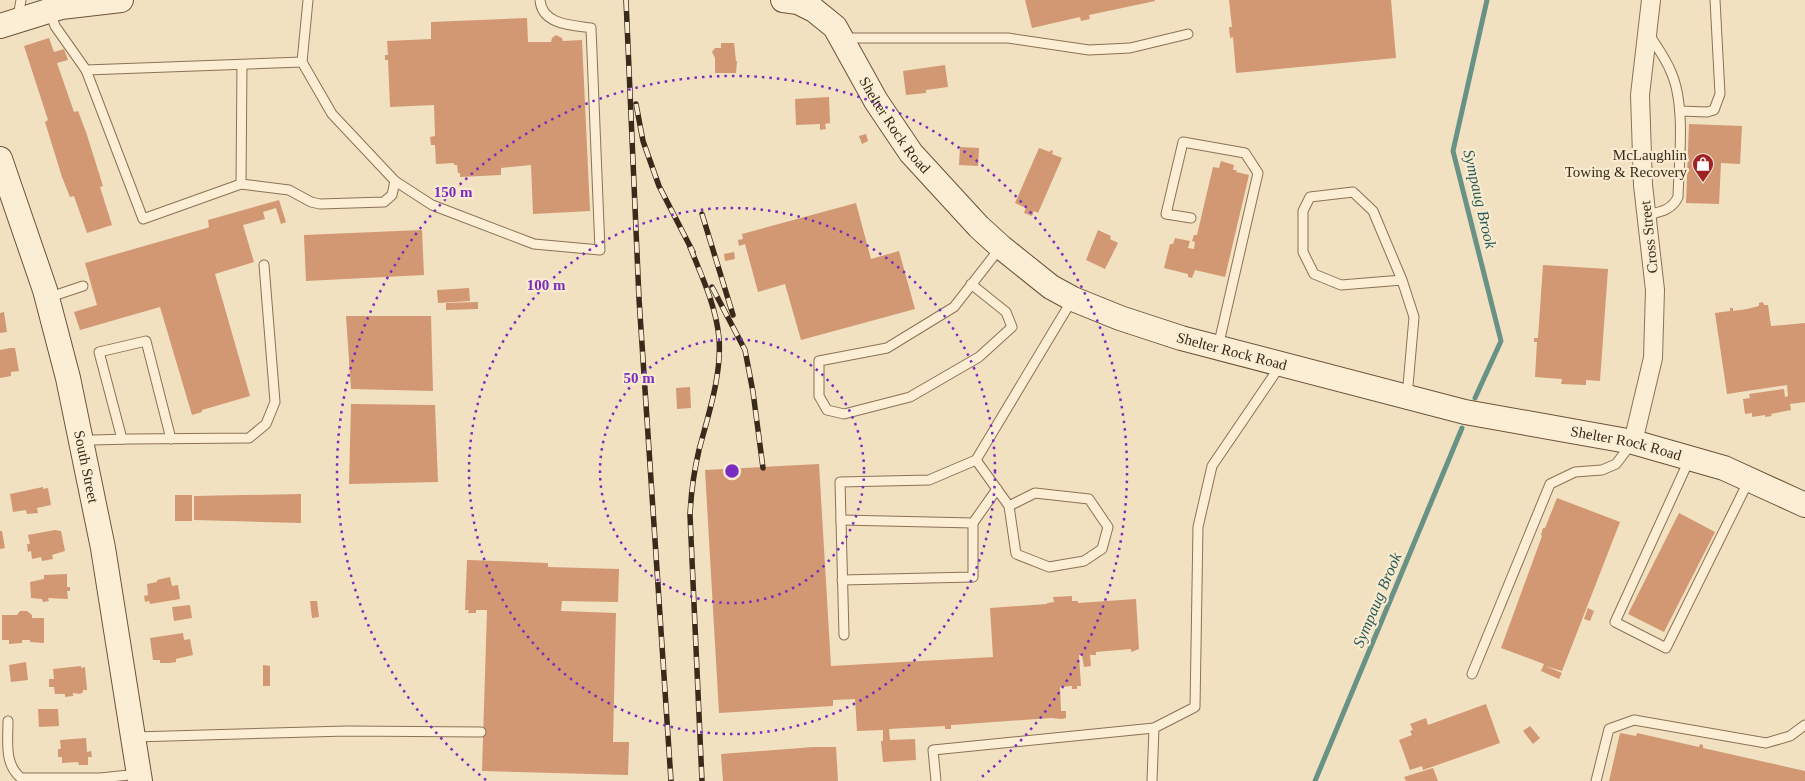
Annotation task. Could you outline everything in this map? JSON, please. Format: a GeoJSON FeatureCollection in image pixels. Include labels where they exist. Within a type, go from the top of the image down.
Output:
{"type":"FeatureCollection","features":[{"type":"Feature","properties":{"kind":"street","name":"Cross Street"},"geometry":{"type":"LineString","coordinates":[[1634,442],[1653,358],[1655,290],[1643,185],[1640,94],[1652,0]]}},
{"type":"Feature","properties":{"kind":"street"},"geometry":{"type":"LineString","coordinates":[[13,15],[107,1]]}},
{"type":"Feature","properties":{"kind":"street","name":"Shelter Rock Road"},"geometry":{"type":"LineString","coordinates":[[793,1],[814,10],[826,18],[842,38],[876,101],[911,153],[979,226],[1001,247],[1051,287],[1073,299],[1120,318],[1218,347],[1465,412],[1634,442],[1724,468],[1805,504]]}},
{"type":"Feature","properties":{"kind":"street","name":"South Street"},"geometry":{"type":"LineString","coordinates":[[0,159],[46,298],[68,378],[104,556],[140,777]]}},
{"type":"Feature","properties":{"kind":"lane"},"geometry":{"type":"LineString","coordinates":[[308,0],[302,62],[332,114],[395,181],[432,205],[534,244],[600,250],[591,28],[552,20],[541,6],[540,0]]}},
{"type":"Feature","properties":{"kind":"lane"},"geometry":{"type":"LineString","coordinates":[[1680,111],[1707,112],[1714,110],[1718,105],[1720,94],[1715,0]]}},
{"type":"Feature","properties":{"kind":"lane"},"geometry":{"type":"LineString","coordinates":[[50,10],[55,26],[86,70],[144,219],[241,184],[289,190],[311,202],[384,202],[392,195],[395,181]]}},
{"type":"Feature","properties":{"kind":"lane"},"geometry":{"type":"LineString","coordinates":[[1646,215],[1670,208],[1675,204],[1678,197],[1680,111],[1677,91],[1671,72],[1648,33]]}},
{"type":"Feature","properties":{"kind":"lane"},"geometry":{"type":"LineString","coordinates":[[842,38],[1008,38],[1089,50],[1130,48],[1188,34]]}},
{"type":"Feature","properties":{"kind":"lane"},"geometry":{"type":"LineString","coordinates":[[86,70],[302,62]]}},
{"type":"Feature","properties":{"kind":"lane"},"geometry":{"type":"LineString","coordinates":[[241,184],[242,65]]}},
{"type":"Feature","properties":{"kind":"lane"},"geometry":{"type":"LineString","coordinates":[[1191,218],[1166,214],[1183,142],[1245,153],[1258,174],[1218,347]]}},
{"type":"Feature","properties":{"kind":"lane"},"geometry":{"type":"LineString","coordinates":[[1402,280],[1341,285],[1314,274],[1303,252],[1303,212],[1310,197],[1353,192],[1373,211],[1402,280],[1414,317],[1407,397]]}},
{"type":"Feature","properties":{"kind":"lane"},"geometry":{"type":"LineString","coordinates":[[971,284],[1006,312],[1012,327],[979,357],[910,397],[844,414],[827,410],[819,396],[819,361],[887,348],[954,307],[971,284],[1001,247]]}},
{"type":"Feature","properties":{"kind":"lane"},"geometry":{"type":"LineString","coordinates":[[81,443],[93,440],[122,439],[250,438],[266,424],[275,402],[264,264]]}},
{"type":"Feature","properties":{"kind":"lane"},"geometry":{"type":"LineString","coordinates":[[46,298],[58,296],[83,286]]}},
{"type":"Feature","properties":{"kind":"lane"},"geometry":{"type":"LineString","coordinates":[[844,635],[840,482],[929,480],[976,460],[1073,299]]}},
{"type":"Feature","properties":{"kind":"lane"},"geometry":{"type":"LineString","coordinates":[[122,439],[99,352],[146,341],[171,439]]}},
{"type":"Feature","properties":{"kind":"lane"},"geometry":{"type":"LineString","coordinates":[[936,781],[933,750],[1154,728],[1195,707],[1198,527],[1212,466],[1282,364]]}},
{"type":"Feature","properties":{"kind":"lane"},"geometry":{"type":"LineString","coordinates":[[1472,674],[1550,484],[1575,472],[1602,470],[1616,464],[1634,442]]}},
{"type":"Feature","properties":{"kind":"lane"},"geometry":{"type":"LineString","coordinates":[[1690,458],[1615,622],[1666,648],[1750,479]]}},
{"type":"Feature","properties":{"kind":"lane"},"geometry":{"type":"LineString","coordinates":[[976,460],[1009,506],[1016,554],[1049,567],[1084,561],[1102,549],[1108,527],[1088,499],[1035,494],[1009,506]]}},
{"type":"Feature","properties":{"kind":"lane"},"geometry":{"type":"LineString","coordinates":[[842,580],[973,577],[973,523],[997,489]]}},
{"type":"Feature","properties":{"kind":"lane"},"geometry":{"type":"LineString","coordinates":[[841,520],[973,523]]}},
{"type":"Feature","properties":{"kind":"lane"},"geometry":{"type":"LineString","coordinates":[[1596,781],[1609,729],[1634,720],[1766,744],[1790,736],[1805,725]]}},
{"type":"Feature","properties":{"kind":"lane"},"geometry":{"type":"LineString","coordinates":[[8,721],[9,763],[13,772],[21,778],[140,777]]}},
{"type":"Feature","properties":{"kind":"lane"},"geometry":{"type":"LineString","coordinates":[[1152,781],[1154,728]]}},
{"type":"Feature","properties":{"kind":"lane"},"geometry":{"type":"LineString","coordinates":[[134,737],[346,731],[481,732]]}},
{"type":"Feature","properties":{"kind":"building"},"geometry":{"type":"Polygon","coordinates":[[[1025,0],[1155,1],[1089,15],[1090,19],[1081,21],[1080,17],[1032,28],[1025,0]]]}},
{"type":"Feature","properties":{"kind":"building"},"geometry":{"type":"Polygon","coordinates":[[[1229,0],[1391,0],[1396,58],[1236,73],[1233,37],[1230,38],[1229,27],[1232,27],[1229,0]]]}},
{"type":"Feature","properties":{"kind":"building"},"geometry":{"type":"Polygon","coordinates":[[[527,18],[528,42],[551,42],[552,38],[556,35],[562,38],[563,41],[582,40],[590,211],[533,214],[531,165],[501,168],[501,175],[460,177],[457,165],[454,165],[454,163],[436,164],[435,145],[431,145],[430,137],[435,136],[434,105],[390,107],[388,60],[385,60],[385,55],[388,55],[387,41],[431,39],[431,22],[527,18]]]}},
{"type":"Feature","properties":{"kind":"building"},"geometry":{"type":"Polygon","coordinates":[[[49,38],[54,52],[64,49],[68,60],[57,63],[74,112],[78,111],[86,132],[103,186],[100,187],[112,225],[87,233],[74,196],[70,197],[62,177],[45,122],[48,120],[24,46],[49,38]]]}},
{"type":"Feature","properties":{"kind":"building"},"geometry":{"type":"Polygon","coordinates":[[[721,43],[734,43],[737,61],[736,73],[715,73],[715,58],[712,52],[715,48],[721,48],[721,43]]]}},
{"type":"Feature","properties":{"kind":"building"},"geometry":{"type":"Polygon","coordinates":[[[945,65],[948,87],[926,90],[926,93],[906,95],[903,71],[945,65]]]}},
{"type":"Feature","properties":{"kind":"building"},"geometry":{"type":"Polygon","coordinates":[[[829,97],[830,123],[825,124],[826,129],[820,130],[820,124],[796,125],[795,99],[829,97]]]}},
{"type":"Feature","properties":{"kind":"building","name":"McLaughlin Towing & Recovery"},"geometry":{"type":"Polygon","coordinates":[[[1689,124],[1742,126],[1740,164],[1721,163],[1719,204],[1686,203],[1689,124]]]}},
{"type":"Feature","properties":{"kind":"building"},"geometry":{"type":"Polygon","coordinates":[[[866,134],[868,141],[862,144],[859,136],[866,134]]]}},
{"type":"Feature","properties":{"kind":"building"},"geometry":{"type":"Polygon","coordinates":[[[960,147],[979,148],[978,166],[959,165],[960,147]]]}},
{"type":"Feature","properties":{"kind":"building"},"geometry":{"type":"Polygon","coordinates":[[[1039,148],[1050,152],[1051,150],[1053,151],[1052,154],[1062,158],[1038,213],[1034,211],[1032,216],[1024,213],[1026,208],[1015,203],[1039,148]]]}},
{"type":"Feature","properties":{"kind":"building"},"geometry":{"type":"Polygon","coordinates":[[[1221,161],[1234,165],[1233,170],[1237,170],[1236,172],[1249,175],[1225,277],[1195,270],[1192,278],[1188,277],[1188,274],[1164,268],[1170,244],[1173,244],[1175,238],[1190,241],[1188,248],[1194,249],[1195,242],[1192,241],[1194,235],[1197,235],[1213,167],[1219,168],[1221,161]]]}},
{"type":"Feature","properties":{"kind":"building"},"geometry":{"type":"Polygon","coordinates":[[[279,200],[286,222],[281,224],[276,208],[263,212],[265,219],[243,225],[254,262],[215,274],[250,396],[202,410],[202,412],[192,415],[160,307],[80,330],[74,312],[97,305],[85,263],[207,228],[209,227],[208,220],[279,200]]]}},
{"type":"Feature","properties":{"kind":"building"},"geometry":{"type":"Polygon","coordinates":[[[856,203],[871,259],[899,251],[915,309],[801,340],[785,284],[758,292],[745,244],[739,246],[738,240],[743,239],[742,234],[856,203]]]}},
{"type":"Feature","properties":{"kind":"building"},"geometry":{"type":"Polygon","coordinates":[[[422,230],[424,275],[306,281],[304,235],[422,230]]]}},
{"type":"Feature","properties":{"kind":"building"},"geometry":{"type":"Polygon","coordinates":[[[1098,230],[1111,236],[1110,239],[1118,243],[1105,269],[1086,260],[1098,230]]]}},
{"type":"Feature","properties":{"kind":"building"},"geometry":{"type":"Polygon","coordinates":[[[734,252],[735,259],[725,261],[724,254],[734,252]]]}},
{"type":"Feature","properties":{"kind":"building"},"geometry":{"type":"Polygon","coordinates":[[[1543,265],[1608,269],[1600,381],[1586,380],[1586,385],[1561,384],[1562,379],[1535,377],[1537,342],[1534,342],[1534,338],[1538,338],[1543,265]]]}},
{"type":"Feature","properties":{"kind":"building"},"geometry":{"type":"Polygon","coordinates":[[[469,288],[470,301],[438,303],[437,290],[469,288]]]}},
{"type":"Feature","properties":{"kind":"building"},"geometry":{"type":"Polygon","coordinates":[[[478,302],[478,309],[446,310],[446,303],[478,302]]]}},
{"type":"Feature","properties":{"kind":"building"},"geometry":{"type":"Polygon","coordinates":[[[1763,302],[1764,305],[1768,305],[1771,326],[1805,323],[1805,402],[1790,404],[1791,410],[1771,414],[1772,416],[1752,417],[1752,413],[1745,414],[1743,399],[1750,398],[1749,394],[1784,389],[1785,397],[1788,396],[1787,385],[1727,394],[1715,313],[1730,311],[1730,308],[1733,308],[1733,311],[1747,309],[1759,306],[1759,303],[1763,302]]]}},
{"type":"Feature","properties":{"kind":"building"},"geometry":{"type":"Polygon","coordinates":[[[4,312],[7,332],[0,333],[0,313],[4,312]]]}},
{"type":"Feature","properties":{"kind":"building"},"geometry":{"type":"Polygon","coordinates":[[[346,316],[431,316],[433,391],[351,389],[346,316]]]}},
{"type":"Feature","properties":{"kind":"building"},"geometry":{"type":"Polygon","coordinates":[[[15,348],[19,371],[11,372],[11,376],[0,378],[0,350],[15,348]]]}},
{"type":"Feature","properties":{"kind":"building"},"geometry":{"type":"Polygon","coordinates":[[[690,387],[691,408],[677,409],[676,388],[690,387]]]}},
{"type":"Feature","properties":{"kind":"building"},"geometry":{"type":"Polygon","coordinates":[[[351,404],[435,405],[438,482],[349,484],[351,404]]]}},
{"type":"Feature","properties":{"kind":"building"},"geometry":{"type":"Polygon","coordinates":[[[819,464],[831,666],[993,657],[990,608],[1047,604],[1054,602],[1053,597],[1072,596],[1072,601],[1078,601],[1078,603],[1136,599],[1139,649],[1131,652],[1131,649],[1096,652],[1096,655],[1090,655],[1091,666],[1084,667],[1082,655],[1079,655],[1081,686],[1077,686],[1077,689],[1072,689],[1072,686],[1060,687],[1061,711],[1066,711],[1066,718],[951,725],[951,729],[945,729],[945,726],[889,729],[890,740],[915,739],[916,760],[883,762],[881,741],[883,741],[883,730],[857,731],[855,699],[833,700],[833,706],[719,713],[705,470],[819,464]]]}},
{"type":"Feature","properties":{"kind":"building"},"geometry":{"type":"Polygon","coordinates":[[[43,487],[43,489],[48,488],[51,505],[37,508],[38,513],[27,514],[26,510],[13,512],[10,494],[43,487]]]}},
{"type":"Feature","properties":{"kind":"building"},"geometry":{"type":"Polygon","coordinates":[[[301,494],[301,523],[194,520],[194,496],[301,494]]]}},
{"type":"Feature","properties":{"kind":"building"},"geometry":{"type":"Polygon","coordinates":[[[175,495],[192,495],[192,521],[175,521],[175,495]]]}},
{"type":"Feature","properties":{"kind":"building"},"geometry":{"type":"Polygon","coordinates":[[[1557,498],[1620,522],[1562,671],[1545,666],[1562,673],[1559,679],[1541,671],[1544,664],[1501,648],[1542,536],[1543,528],[1545,528],[1557,498]]]}},
{"type":"Feature","properties":{"kind":"building"},"geometry":{"type":"Polygon","coordinates":[[[1679,513],[1715,532],[1664,632],[1628,614],[1679,513]]]}},
{"type":"Feature","properties":{"kind":"building"},"geometry":{"type":"Polygon","coordinates":[[[55,530],[61,531],[65,551],[52,555],[53,559],[42,561],[41,557],[32,559],[31,551],[28,552],[27,544],[30,544],[28,535],[55,530]]]}},
{"type":"Feature","properties":{"kind":"building"},"geometry":{"type":"Polygon","coordinates":[[[0,531],[2,531],[5,548],[0,549],[0,531]]]}},
{"type":"Feature","properties":{"kind":"building"},"geometry":{"type":"Polygon","coordinates":[[[467,560],[548,563],[548,567],[619,569],[618,602],[562,601],[561,611],[616,613],[613,742],[629,742],[628,775],[482,771],[487,610],[476,610],[476,613],[468,613],[469,610],[465,610],[467,560]]]}},
{"type":"Feature","properties":{"kind":"building"},"geometry":{"type":"Polygon","coordinates":[[[67,574],[67,587],[70,587],[70,591],[67,591],[68,599],[48,598],[49,601],[43,602],[42,599],[31,598],[30,582],[44,579],[44,575],[67,574]]]}},
{"type":"Feature","properties":{"kind":"building"},"geometry":{"type":"Polygon","coordinates":[[[170,577],[172,586],[178,585],[180,599],[150,604],[149,601],[145,602],[144,596],[148,595],[147,584],[170,577]]]}},
{"type":"Feature","properties":{"kind":"building"},"geometry":{"type":"Polygon","coordinates":[[[310,601],[317,601],[319,617],[312,618],[310,601]]]}},
{"type":"Feature","properties":{"kind":"building"},"geometry":{"type":"Polygon","coordinates":[[[190,605],[192,618],[174,621],[172,607],[190,605]]]}},
{"type":"Feature","properties":{"kind":"building"},"geometry":{"type":"Polygon","coordinates":[[[1588,608],[1594,611],[1590,621],[1584,619],[1588,608]]]}},
{"type":"Feature","properties":{"kind":"building"},"geometry":{"type":"Polygon","coordinates":[[[20,611],[27,611],[32,615],[32,618],[44,618],[44,643],[22,640],[22,643],[9,644],[9,640],[2,640],[2,615],[17,615],[20,611]]]}},
{"type":"Feature","properties":{"kind":"building"},"geometry":{"type":"Polygon","coordinates":[[[183,633],[184,640],[190,639],[193,655],[176,659],[176,662],[169,663],[160,663],[160,660],[153,660],[150,638],[183,633]]]}},
{"type":"Feature","properties":{"kind":"building"},"geometry":{"type":"Polygon","coordinates":[[[26,662],[28,680],[11,682],[9,665],[26,662]]]}},
{"type":"Feature","properties":{"kind":"building"},"geometry":{"type":"Polygon","coordinates":[[[263,665],[270,666],[270,686],[263,686],[263,665]]]}},
{"type":"Feature","properties":{"kind":"building"},"geometry":{"type":"Polygon","coordinates":[[[81,666],[81,668],[85,667],[87,690],[83,690],[80,694],[73,693],[73,696],[65,697],[65,694],[55,694],[54,687],[49,687],[49,679],[54,679],[53,669],[81,666]]]}},
{"type":"Feature","properties":{"kind":"building"},"geometry":{"type":"Polygon","coordinates":[[[1486,704],[1500,743],[1423,770],[1422,766],[1410,770],[1399,740],[1412,735],[1410,731],[1413,730],[1410,724],[1426,718],[1428,725],[1486,704]]]}},
{"type":"Feature","properties":{"kind":"building"},"geometry":{"type":"Polygon","coordinates":[[[38,709],[58,709],[59,726],[39,727],[38,709]]]}},
{"type":"Feature","properties":{"kind":"building"},"geometry":{"type":"Polygon","coordinates":[[[1530,726],[1540,738],[1533,744],[1523,731],[1530,726]]]}},
{"type":"Feature","properties":{"kind":"building"},"geometry":{"type":"Polygon","coordinates":[[[1620,733],[1636,736],[1637,733],[1699,747],[1700,744],[1703,745],[1703,748],[1805,771],[1805,781],[1609,781],[1620,733]]]}},
{"type":"Feature","properties":{"kind":"building"},"geometry":{"type":"Polygon","coordinates":[[[86,738],[87,752],[91,751],[92,757],[88,757],[88,765],[79,765],[78,762],[62,763],[62,757],[58,757],[58,749],[61,749],[60,740],[86,738]]]}},
{"type":"Feature","properties":{"kind":"building"},"geometry":{"type":"Polygon","coordinates":[[[836,747],[838,781],[723,781],[721,754],[836,747]]]}},
{"type":"Feature","properties":{"kind":"building"},"geometry":{"type":"Polygon","coordinates":[[[1433,768],[1438,781],[1406,781],[1404,777],[1433,768]]]}},
{"type":"Feature","properties":{"kind":"waterway","name":"Sympaug Brook"},"geometry":{"type":"LineString","coordinates":[[1475,398],[1501,341],[1453,151],[1487,0]]}},
{"type":"Feature","properties":{"kind":"waterway","name":"Sympaug Brook"},"geometry":{"type":"LineString","coordinates":[[1315,781],[1462,428]]}},
{"type":"Feature","properties":{"kind":"railway"},"geometry":{"type":"LineString","coordinates":[[626,0],[639,299],[671,781]]}},
{"type":"Feature","properties":{"kind":"railway"},"geometry":{"type":"LineString","coordinates":[[636,104],[643,141],[659,186],[693,252]]}},
{"type":"Feature","properties":{"kind":"railway"},"geometry":{"type":"LineString","coordinates":[[702,214],[733,315]]}},
{"type":"Feature","properties":{"kind":"railway"},"geometry":{"type":"LineString","coordinates":[[690,247],[708,292],[715,314],[719,338],[714,395],[699,450],[690,515],[702,781]]}},
{"type":"Feature","properties":{"kind":"railway"},"geometry":{"type":"LineString","coordinates":[[712,287],[745,350],[753,392],[763,468]]}},
{"type":"Feature","properties":{"kind":"place","name":"McLaughlin Towing & Recovery"},"geometry":{"type":"Point","coordinates":[1703,183]}}]}
